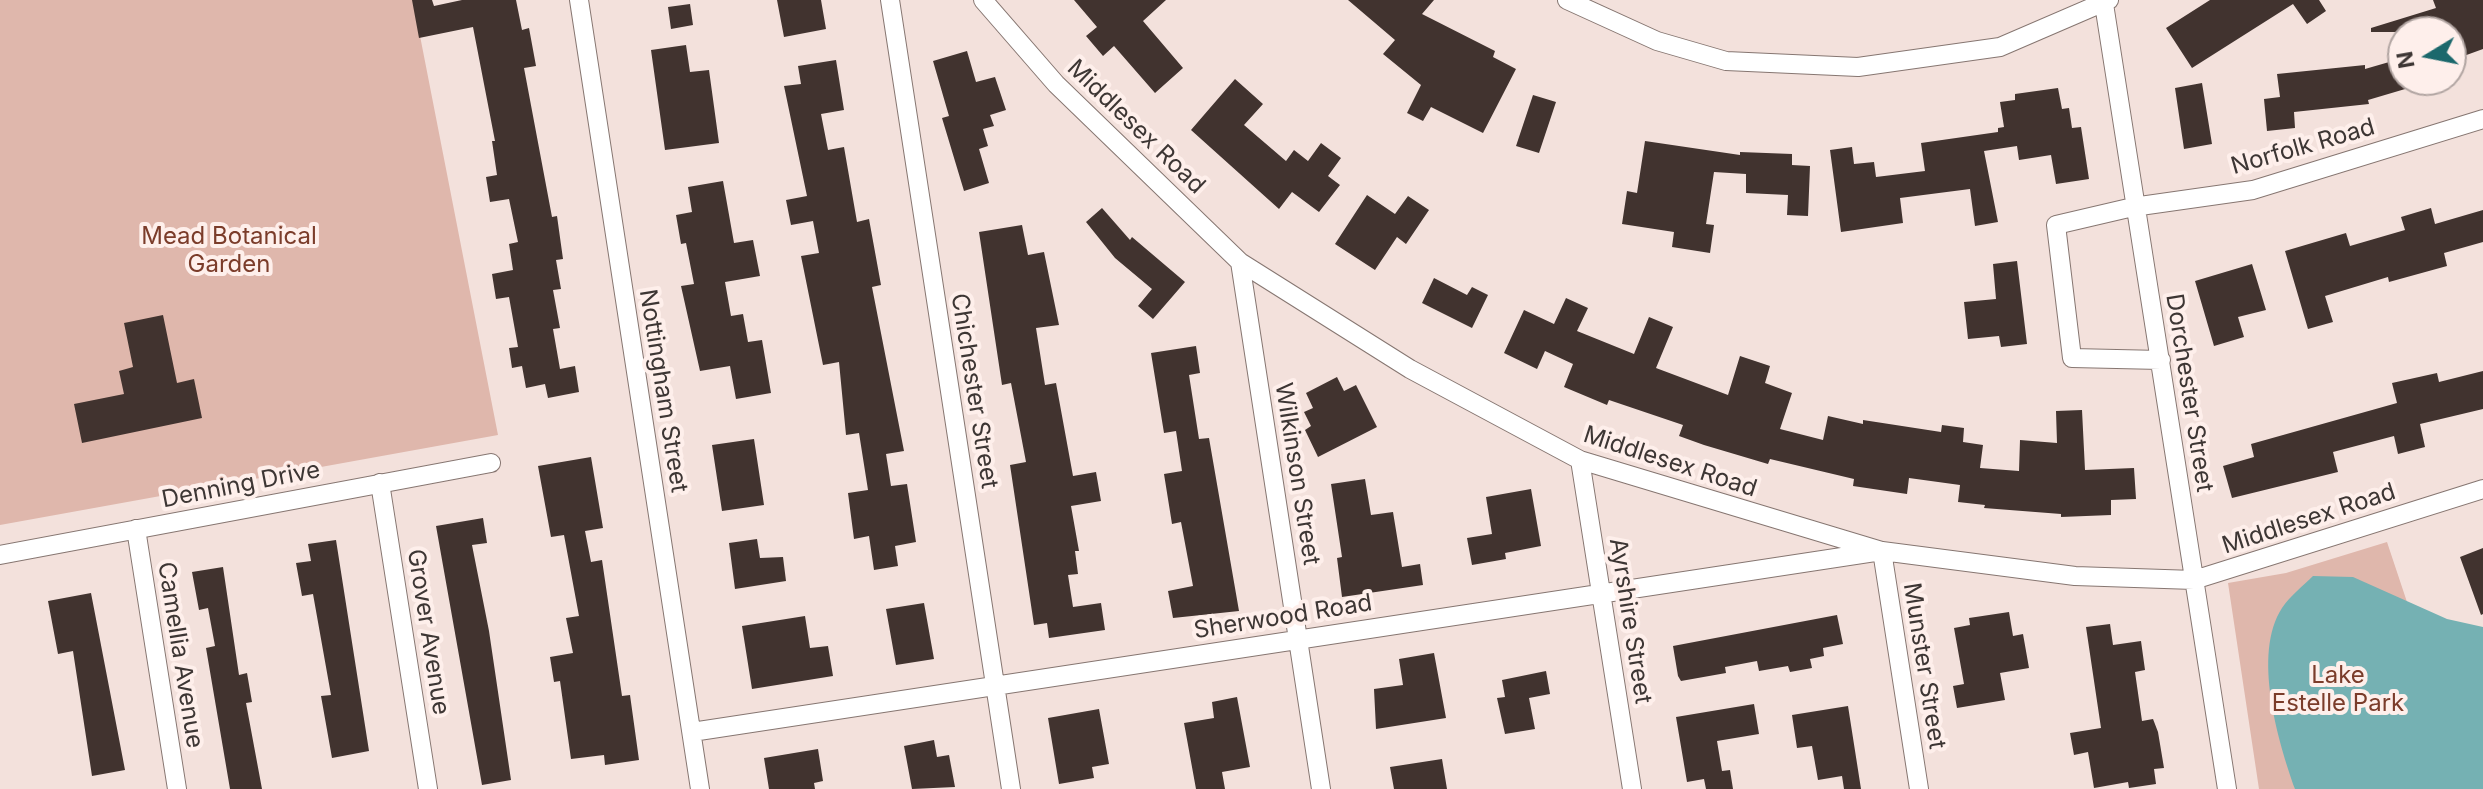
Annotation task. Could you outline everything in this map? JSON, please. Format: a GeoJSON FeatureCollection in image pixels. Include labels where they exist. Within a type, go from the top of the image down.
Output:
{"type":"FeatureCollection","features":[{"type":"Feature","properties":{"kind":"street","name":"Nottingham Street"},"geometry":{"type":"LineString","coordinates":[[579,0],[700,789]]}},
{"type":"Feature","properties":{"kind":"street","name":"Chichester Street"},"geometry":{"type":"LineString","coordinates":[[890,0],[1011,789]]}},
{"type":"Feature","properties":{"kind":"street","name":"Middlesex Road"},"geometry":{"type":"LineString","coordinates":[[983,0],[1056,84],[1240,262],[1410,369],[1580,460],[1882,551],[2075,576],[2194,580],[2483,489]]}},
{"type":"Feature","properties":{"kind":"street"},"geometry":{"type":"LineString","coordinates":[[1567,0],[1657,41],[1726,61],[1858,67],[2000,47],[2107,2]]}},
{"type":"Feature","properties":{"kind":"street","name":"Dorchester Street"},"geometry":{"type":"LineString","coordinates":[[2107,2],[2133,207],[2161,360],[2227,789]]}},
{"type":"Feature","properties":{"kind":"street","name":"Norfolk Road"},"geometry":{"type":"LineString","coordinates":[[2161,360],[2072,358],[2056,225],[2133,207],[2253,190],[2483,119]]}},
{"type":"Feature","properties":{"kind":"street","name":"Wilkinson Street"},"geometry":{"type":"LineString","coordinates":[[1240,262],[1321,789]]}},
{"type":"Feature","properties":{"kind":"street","name":"Ayrshire Street"},"geometry":{"type":"LineString","coordinates":[[1580,460],[1632,789]]}},
{"type":"Feature","properties":{"kind":"street","name":"Denning Drive"},"geometry":{"type":"LineString","coordinates":[[0,555],[491,463]]}},
{"type":"Feature","properties":{"kind":"street","name":"Grover Avenue"},"geometry":{"type":"LineString","coordinates":[[380,483],[428,789]]}},
{"type":"Feature","properties":{"kind":"street","name":"Camellia Avenue"},"geometry":{"type":"LineString","coordinates":[[136,529],[177,789]]}},
{"type":"Feature","properties":{"kind":"street","name":"Sherwood Road"},"geometry":{"type":"LineString","coordinates":[[692,732],[1882,551]]}},
{"type":"Feature","properties":{"kind":"street","name":"Munster Street"},"geometry":{"type":"LineString","coordinates":[[1882,551],[1919,789]]}},
{"type":"Feature","properties":{"kind":"green space","name":"Mead Botanical Garden"},"geometry":{"type":"Polygon","coordinates":[[[0,0],[413,0],[498,435],[0,525],[0,0]]]}},
{"type":"Feature","properties":{"kind":"green space","name":"Lake Estelle Park"},"geometry":{"type":"Polygon","coordinates":[[[2387,542],[2451,734],[2483,789],[2259,789],[2228,583],[2286,573],[2387,542]]]}},
{"type":"Feature","properties":{"kind":"water","name":"Lake Estelle Park"},"geometry":{"type":"Polygon","coordinates":[[[2313,576],[2353,577],[2447,619],[2483,627],[2483,789],[2295,789],[2271,698],[2269,649],[2273,627],[2282,608],[2313,576]]]}},
{"type":"Feature","properties":{"kind":"building"},"geometry":{"type":"Polygon","coordinates":[[[412,0],[432,0],[434,6],[462,0],[516,0],[522,30],[529,28],[536,66],[524,68],[552,217],[557,216],[563,259],[556,260],[561,289],[553,290],[560,328],[553,329],[560,369],[575,366],[579,392],[548,398],[545,384],[526,388],[522,366],[512,368],[509,348],[518,347],[509,297],[496,299],[492,274],[513,270],[509,244],[518,242],[509,199],[490,202],[486,177],[497,175],[492,141],[495,141],[473,27],[419,38],[412,0]]]}},
{"type":"Feature","properties":{"kind":"building"},"geometry":{"type":"Polygon","coordinates":[[[777,0],[821,0],[826,29],[784,37],[777,0]]]}},
{"type":"Feature","properties":{"kind":"building"},"geometry":{"type":"Polygon","coordinates":[[[1074,0],[1166,0],[1143,21],[1183,68],[1155,93],[1114,46],[1103,56],[1086,36],[1097,27],[1074,0]]]}},
{"type":"Feature","properties":{"kind":"building"},"geometry":{"type":"Polygon","coordinates":[[[1348,0],[1434,0],[1422,14],[1495,51],[1493,57],[1516,69],[1483,133],[1431,107],[1423,121],[1407,113],[1421,85],[1383,54],[1395,40],[1348,0]]]}},
{"type":"Feature","properties":{"kind":"building"},"geometry":{"type":"Polygon","coordinates":[[[2210,0],[2319,0],[2326,11],[2307,24],[2293,4],[2192,68],[2166,28],[2210,0]]]}},
{"type":"Feature","properties":{"kind":"building"},"geometry":{"type":"Polygon","coordinates":[[[2433,0],[2483,0],[2483,49],[2467,55],[2467,16],[2410,16],[2436,8],[2433,0]]]}},
{"type":"Feature","properties":{"kind":"building"},"geometry":{"type":"Polygon","coordinates":[[[690,4],[693,25],[671,29],[668,7],[690,4]]]}},
{"type":"Feature","properties":{"kind":"building"},"geometry":{"type":"Polygon","coordinates":[[[2387,23],[2387,32],[2371,32],[2371,28],[2387,23]]]}},
{"type":"Feature","properties":{"kind":"building"},"geometry":{"type":"Polygon","coordinates":[[[686,45],[690,72],[709,70],[719,143],[665,150],[651,50],[686,45]]]}},
{"type":"Feature","properties":{"kind":"building"},"geometry":{"type":"Polygon","coordinates":[[[967,51],[976,82],[995,77],[1006,110],[990,115],[994,126],[983,129],[988,146],[979,149],[989,183],[964,191],[942,118],[949,116],[933,61],[967,51]]]}},
{"type":"Feature","properties":{"kind":"building"},"geometry":{"type":"Polygon","coordinates":[[[836,60],[844,110],[821,114],[828,150],[844,147],[857,222],[869,219],[881,285],[872,287],[904,451],[886,454],[891,486],[907,484],[916,542],[895,546],[898,566],[874,570],[869,536],[854,539],[848,493],[868,490],[859,433],[846,435],[839,362],[823,365],[801,256],[819,253],[813,221],[791,225],[786,200],[807,196],[784,86],[801,84],[798,66],[836,60]]]}},
{"type":"Feature","properties":{"kind":"building"},"geometry":{"type":"Polygon","coordinates":[[[2387,63],[2387,94],[2368,100],[2369,104],[2294,112],[2295,128],[2267,131],[2264,99],[2280,97],[2277,74],[2365,65],[2365,69],[2387,63]]]}},
{"type":"Feature","properties":{"kind":"building"},"geometry":{"type":"Polygon","coordinates":[[[1235,79],[1263,104],[1244,125],[1286,161],[1294,150],[1308,161],[1321,143],[1341,158],[1328,176],[1340,185],[1319,212],[1292,192],[1279,209],[1191,130],[1235,79]]]}},
{"type":"Feature","properties":{"kind":"building"},"geometry":{"type":"Polygon","coordinates":[[[2202,83],[2212,144],[2184,149],[2175,88],[2202,83]]]}},
{"type":"Feature","properties":{"kind":"building"},"geometry":{"type":"Polygon","coordinates":[[[2058,88],[2062,109],[2069,108],[2072,128],[2081,127],[2089,179],[2056,184],[2051,155],[2019,160],[2017,146],[1984,151],[1998,222],[1975,226],[1970,189],[1900,198],[1903,223],[1841,232],[1830,150],[1852,147],[1854,164],[1874,162],[1876,177],[1925,171],[1921,143],[1998,132],[1998,128],[2004,127],[2000,102],[2015,100],[2015,94],[2058,88]]]}},
{"type":"Feature","properties":{"kind":"building"},"geometry":{"type":"Polygon","coordinates":[[[1533,95],[1556,102],[1539,153],[1516,146],[1533,95]]]}},
{"type":"Feature","properties":{"kind":"building"},"geometry":{"type":"Polygon","coordinates":[[[1645,141],[1740,155],[1740,152],[1792,154],[1792,165],[1810,166],[1808,216],[1787,215],[1788,195],[1746,193],[1746,174],[1714,172],[1706,224],[1714,225],[1710,253],[1672,247],[1674,232],[1622,224],[1627,191],[1637,193],[1645,141]]]}},
{"type":"Feature","properties":{"kind":"building"},"geometry":{"type":"Polygon","coordinates":[[[723,181],[734,243],[753,240],[760,276],[725,282],[731,316],[743,314],[748,342],[762,340],[771,393],[736,399],[730,366],[700,371],[681,286],[694,284],[686,243],[681,244],[676,215],[692,212],[688,187],[723,181]]]}},
{"type":"Feature","properties":{"kind":"building"},"geometry":{"type":"Polygon","coordinates":[[[1367,195],[1395,214],[1408,196],[1429,210],[1406,244],[1397,237],[1375,270],[1335,244],[1367,195]]]}},
{"type":"Feature","properties":{"kind":"building"},"geometry":{"type":"Polygon","coordinates":[[[1102,208],[1130,240],[1132,237],[1185,282],[1153,319],[1138,306],[1152,289],[1115,258],[1086,222],[1102,208]]]}},
{"type":"Feature","properties":{"kind":"building"},"geometry":{"type":"Polygon","coordinates":[[[2431,208],[2435,224],[2483,210],[2483,242],[2444,253],[2447,266],[2389,282],[2388,277],[2325,296],[2333,322],[2308,329],[2285,251],[2346,233],[2350,246],[2405,230],[2401,217],[2431,208]]]}},
{"type":"Feature","properties":{"kind":"building"},"geometry":{"type":"Polygon","coordinates":[[[1022,225],[1028,255],[1044,252],[1059,325],[1036,328],[1045,385],[1056,383],[1073,476],[1096,472],[1101,501],[1071,506],[1079,551],[1075,551],[1078,574],[1068,575],[1073,607],[1101,603],[1105,630],[1049,638],[1047,623],[1034,625],[1010,465],[1026,462],[1011,383],[1002,385],[979,232],[1022,225]]]}},
{"type":"Feature","properties":{"kind":"building"},"geometry":{"type":"Polygon","coordinates":[[[2017,261],[2027,344],[2001,347],[1999,336],[1968,339],[1964,302],[1996,299],[1993,264],[2017,261]]]}},
{"type":"Feature","properties":{"kind":"building"},"geometry":{"type":"Polygon","coordinates":[[[2252,264],[2266,310],[2238,317],[2244,337],[2214,346],[2195,281],[2252,264]]]}},
{"type":"Feature","properties":{"kind":"building"},"geometry":{"type":"Polygon","coordinates":[[[1434,278],[1467,295],[1472,287],[1488,295],[1472,328],[1422,303],[1434,278]]]}},
{"type":"Feature","properties":{"kind":"building"},"geometry":{"type":"Polygon","coordinates":[[[1566,298],[1588,308],[1577,331],[1634,354],[1649,317],[1673,327],[1656,368],[1728,395],[1740,356],[1770,366],[1765,383],[1792,393],[1780,429],[1823,440],[1828,416],[1863,424],[1863,420],[1941,432],[1942,425],[1964,428],[1963,442],[1983,445],[1980,468],[2019,471],[2020,440],[2057,443],[2056,411],[2082,410],[2085,470],[2134,468],[2136,499],[2111,500],[2111,515],[2061,517],[2061,514],[1984,508],[1985,505],[1958,502],[1960,485],[1909,478],[1907,494],[1853,486],[1854,479],[1770,459],[1768,464],[1704,445],[1679,436],[1683,425],[1609,400],[1607,405],[1564,387],[1573,364],[1545,351],[1537,369],[1504,353],[1524,310],[1554,324],[1566,298]]]}},
{"type":"Feature","properties":{"kind":"building"},"geometry":{"type":"Polygon","coordinates":[[[163,315],[177,383],[194,379],[202,418],[82,443],[74,404],[124,394],[119,371],[133,367],[124,323],[163,315]]]}},
{"type":"Feature","properties":{"kind":"building"},"geometry":{"type":"Polygon","coordinates":[[[1196,346],[1200,373],[1189,375],[1199,439],[1209,438],[1239,611],[1173,618],[1168,591],[1193,586],[1181,522],[1172,524],[1164,474],[1182,471],[1176,431],[1164,433],[1151,353],[1196,346]]]}},
{"type":"Feature","properties":{"kind":"building"},"geometry":{"type":"Polygon","coordinates":[[[2483,371],[2483,409],[2420,424],[2425,447],[2398,454],[2394,436],[2333,452],[2338,472],[2232,498],[2223,466],[2254,457],[2251,444],[2397,403],[2392,383],[2437,373],[2439,382],[2483,371]]]}},
{"type":"Feature","properties":{"kind":"building"},"geometry":{"type":"Polygon","coordinates":[[[1337,377],[1344,391],[1356,385],[1377,427],[1318,457],[1305,430],[1311,426],[1304,412],[1313,408],[1306,393],[1337,377]]]}},
{"type":"Feature","properties":{"kind":"building"},"geometry":{"type":"Polygon","coordinates":[[[754,439],[764,505],[722,511],[712,445],[754,439]]]}},
{"type":"Feature","properties":{"kind":"building"},"geometry":{"type":"Polygon","coordinates":[[[591,457],[603,528],[585,531],[591,562],[602,560],[622,696],[630,695],[639,760],[605,765],[604,755],[571,759],[560,681],[554,682],[550,657],[573,653],[566,618],[579,616],[564,535],[551,537],[538,466],[591,457]]]}},
{"type":"Feature","properties":{"kind":"building"},"geometry":{"type":"Polygon","coordinates":[[[1365,479],[1371,515],[1393,512],[1402,567],[1420,564],[1423,585],[1342,597],[1337,558],[1342,557],[1331,484],[1365,479]]]}},
{"type":"Feature","properties":{"kind":"building"},"geometry":{"type":"Polygon","coordinates":[[[1531,489],[1541,546],[1505,553],[1506,559],[1472,565],[1467,538],[1492,534],[1486,497],[1531,489]]]}},
{"type":"Feature","properties":{"kind":"building"},"geometry":{"type":"Polygon","coordinates":[[[483,518],[487,543],[472,545],[489,631],[511,780],[482,785],[436,526],[483,518]]]}},
{"type":"Feature","properties":{"kind":"building"},"geometry":{"type":"Polygon","coordinates":[[[757,539],[760,558],[783,557],[786,581],[735,589],[729,543],[757,539]]]}},
{"type":"Feature","properties":{"kind":"building"},"geometry":{"type":"Polygon","coordinates":[[[336,540],[369,751],[332,758],[321,696],[331,695],[313,594],[302,596],[296,563],[311,561],[308,544],[336,540]]]}},
{"type":"Feature","properties":{"kind":"building"},"geometry":{"type":"Polygon","coordinates":[[[2483,548],[2483,614],[2481,615],[2460,557],[2483,548]]]}},
{"type":"Feature","properties":{"kind":"building"},"geometry":{"type":"Polygon","coordinates":[[[223,567],[239,675],[247,673],[252,702],[246,703],[262,789],[230,789],[206,648],[215,646],[208,608],[199,610],[192,572],[223,567]]]}},
{"type":"Feature","properties":{"kind":"building"},"geometry":{"type":"Polygon","coordinates":[[[91,593],[125,770],[92,776],[73,651],[58,654],[48,601],[91,593]]]}},
{"type":"Feature","properties":{"kind":"building"},"geometry":{"type":"Polygon","coordinates":[[[924,603],[934,659],[896,665],[886,609],[924,603]]]}},
{"type":"Feature","properties":{"kind":"building"},"geometry":{"type":"Polygon","coordinates":[[[2009,612],[2013,636],[2023,634],[2029,668],[2000,673],[2005,700],[1957,708],[1953,686],[1964,684],[1954,628],[1970,625],[1969,618],[2009,612]]]}},
{"type":"Feature","properties":{"kind":"building"},"geometry":{"type":"Polygon","coordinates":[[[1837,615],[1843,644],[1823,648],[1824,656],[1810,659],[1812,668],[1790,672],[1788,666],[1759,671],[1757,661],[1725,667],[1726,673],[1681,681],[1678,676],[1673,646],[1837,615]]]}},
{"type":"Feature","properties":{"kind":"building"},"geometry":{"type":"Polygon","coordinates":[[[805,616],[810,648],[828,646],[833,676],[752,689],[742,626],[805,616]]]}},
{"type":"Feature","properties":{"kind":"building"},"geometry":{"type":"Polygon","coordinates":[[[2110,624],[2113,645],[2141,641],[2145,670],[2135,672],[2142,721],[2153,719],[2164,768],[2154,769],[2156,784],[2129,788],[2128,782],[2094,788],[2088,752],[2074,755],[2070,733],[2101,728],[2086,627],[2110,624]]]}},
{"type":"Feature","properties":{"kind":"building"},"geometry":{"type":"Polygon","coordinates":[[[1434,653],[1446,718],[1376,729],[1374,689],[1403,685],[1399,659],[1434,653]]]}},
{"type":"Feature","properties":{"kind":"building"},"geometry":{"type":"Polygon","coordinates":[[[1546,671],[1550,694],[1529,698],[1535,729],[1505,734],[1497,698],[1505,697],[1502,680],[1546,671]]]}},
{"type":"Feature","properties":{"kind":"building"},"geometry":{"type":"Polygon","coordinates":[[[1237,697],[1250,767],[1222,772],[1225,789],[1196,789],[1184,723],[1214,718],[1212,702],[1237,697]]]}},
{"type":"Feature","properties":{"kind":"building"},"geometry":{"type":"Polygon","coordinates":[[[1754,704],[1759,734],[1717,741],[1722,771],[1730,770],[1733,789],[1706,789],[1704,779],[1687,782],[1676,717],[1754,704]]]}},
{"type":"Feature","properties":{"kind":"building"},"geometry":{"type":"Polygon","coordinates":[[[1848,706],[1861,789],[1844,789],[1842,776],[1818,780],[1812,746],[1797,748],[1792,715],[1848,706]]]}},
{"type":"Feature","properties":{"kind":"building"},"geometry":{"type":"Polygon","coordinates":[[[1099,709],[1109,764],[1092,767],[1094,778],[1059,784],[1048,718],[1099,709]]]}},
{"type":"Feature","properties":{"kind":"building"},"geometry":{"type":"Polygon","coordinates":[[[934,740],[937,757],[949,755],[955,787],[912,789],[904,746],[934,740]]]}},
{"type":"Feature","properties":{"kind":"building"},"geometry":{"type":"Polygon","coordinates":[[[818,749],[823,781],[814,783],[815,789],[769,789],[764,758],[818,749]]]}},
{"type":"Feature","properties":{"kind":"building"},"geometry":{"type":"Polygon","coordinates":[[[1442,759],[1447,789],[1394,789],[1390,767],[1442,759]]]}}]}
